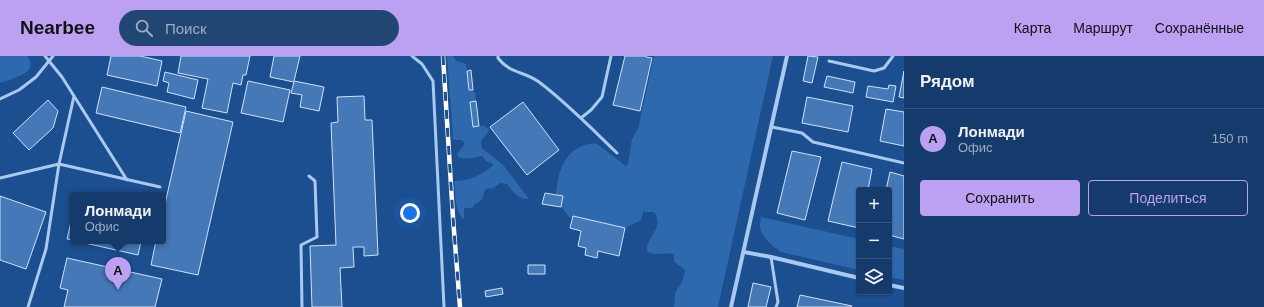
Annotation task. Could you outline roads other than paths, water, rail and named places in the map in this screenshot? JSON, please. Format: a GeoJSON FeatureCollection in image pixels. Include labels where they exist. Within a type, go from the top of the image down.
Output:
{"type":"FeatureCollection","features":[{"type":"Feature","properties":{"kind":"street"},"geometry":{"type":"LineString","coordinates":[[731,307],[787,56]]}},
{"type":"Feature","properties":{"kind":"street"},"geometry":{"type":"LineString","coordinates":[[744,252],[856,277]]}},
{"type":"Feature","properties":{"kind":"street"},"geometry":{"type":"LineString","coordinates":[[892,286],[904,288]]}},
{"type":"Feature","properties":{"kind":"lane"},"geometry":{"type":"LineString","coordinates":[[45,56],[62,77],[126,180]]}},
{"type":"Feature","properties":{"kind":"lane"},"geometry":{"type":"LineString","coordinates":[[0,99],[19,90],[36,77],[53,56]]}},
{"type":"Feature","properties":{"kind":"lane"},"geometry":{"type":"LineString","coordinates":[[412,56],[422,64],[433,81],[444,307]]}},
{"type":"Feature","properties":{"kind":"lane"},"geometry":{"type":"LineString","coordinates":[[498,56],[501,63],[507,68],[538,82],[581,118],[617,153]]}},
{"type":"Feature","properties":{"kind":"lane"},"geometry":{"type":"LineString","coordinates":[[581,118],[591,110],[602,97],[611,56]]}},
{"type":"Feature","properties":{"kind":"lane"},"geometry":{"type":"LineString","coordinates":[[829,61],[874,71],[884,68],[893,56]]}},
{"type":"Feature","properties":{"kind":"lane"},"geometry":{"type":"LineString","coordinates":[[28,307],[46,249],[59,164],[74,96]]}},
{"type":"Feature","properties":{"kind":"lane"},"geometry":{"type":"LineString","coordinates":[[772,127],[802,133],[813,142],[904,163]]}},
{"type":"Feature","properties":{"kind":"lane"},"geometry":{"type":"LineString","coordinates":[[0,178],[59,164],[160,187]]}},
{"type":"Feature","properties":{"kind":"lane"},"geometry":{"type":"LineString","coordinates":[[302,307],[302,245],[317,237],[315,181],[309,176]]}},
{"type":"Feature","properties":{"kind":"lane"},"geometry":{"type":"LineString","coordinates":[[771,257],[778,302],[776,307]]}},
{"type":"Feature","properties":{"kind":"railway"},"geometry":{"type":"LineString","coordinates":[[443,56],[460,307]]}},
{"type":"Feature","properties":{"kind":"place","name":"Лонмади"},"geometry":{"type":"Point","coordinates":[118,290]}}]}
